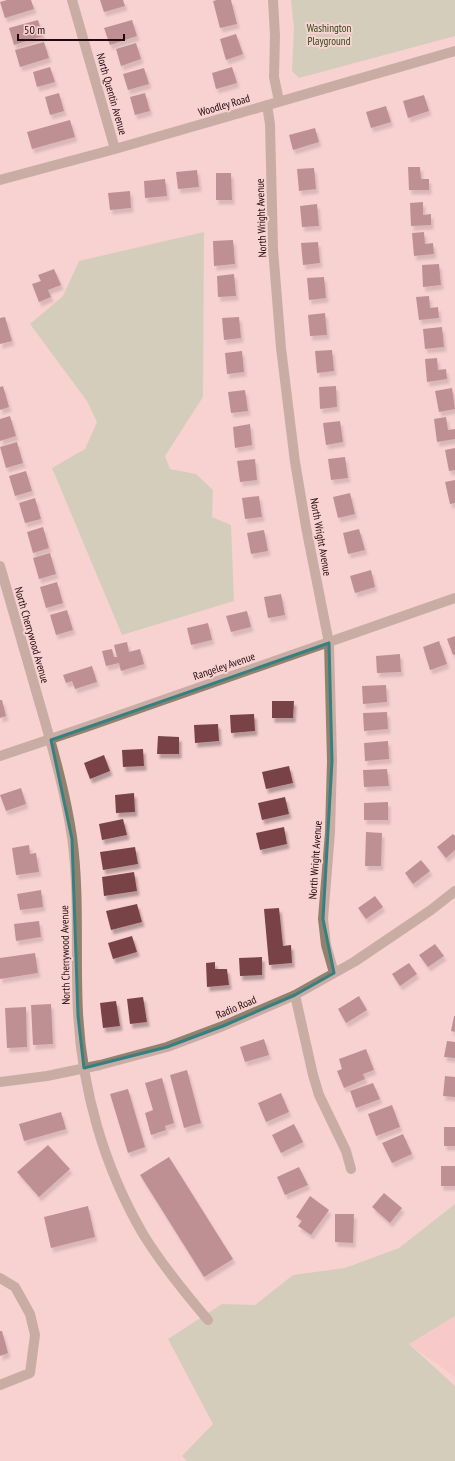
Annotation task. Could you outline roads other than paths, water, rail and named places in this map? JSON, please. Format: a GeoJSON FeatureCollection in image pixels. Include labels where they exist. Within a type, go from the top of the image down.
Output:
{"type":"FeatureCollection","features":[{"type":"Feature","properties":{"kind":"street","name":"North Quentin Avenue"},"geometry":{"type":"LineString","coordinates":[[72,0],[115,149]]}},
{"type":"Feature","properties":{"kind":"street"},"geometry":{"type":"LineString","coordinates":[[273,0],[275,36],[274,77],[279,102]]}},
{"type":"Feature","properties":{"kind":"street","name":"Woodley Road"},"geometry":{"type":"LineString","coordinates":[[0,180],[115,149],[455,51]]}},
{"type":"Feature","properties":{"kind":"street","name":"North Wright Avenue"},"geometry":{"type":"LineString","coordinates":[[267,105],[270,124],[273,249],[281,348],[295,462],[306,527],[329,642],[332,761],[330,832],[323,919],[326,945],[334,973]]}},
{"type":"Feature","properties":{"kind":"street","name":"North Cherrywood Avenue"},"geometry":{"type":"LineString","coordinates":[[0,566],[51,740],[66,800],[72,839],[76,891],[76,970],[78,1016],[84,1068],[91,1106],[100,1136],[115,1176],[133,1215],[144,1235],[173,1277],[208,1320]]}},
{"type":"Feature","properties":{"kind":"street","name":"Rangeley Avenue"},"geometry":{"type":"LineString","coordinates":[[0,756],[51,740],[455,598]]}},
{"type":"Feature","properties":{"kind":"street","name":"Radio Road"},"geometry":{"type":"LineString","coordinates":[[0,1082],[46,1076],[84,1068],[167,1047],[223,1026],[295,995],[334,973],[375,949],[431,910],[455,891]]}},
{"type":"Feature","properties":{"kind":"street"},"geometry":{"type":"LineString","coordinates":[[295,995],[319,1096],[346,1151],[351,1169]]}},
{"type":"Feature","properties":{"kind":"street"},"geometry":{"type":"LineString","coordinates":[[0,1278],[15,1288],[30,1314],[35,1335],[30,1373],[0,1385]]}},
{"type":"Feature","properties":{"kind":"park label","name":"Washington Playground"},"geometry":{"type":"Point","coordinates":[329,34]}}]}
